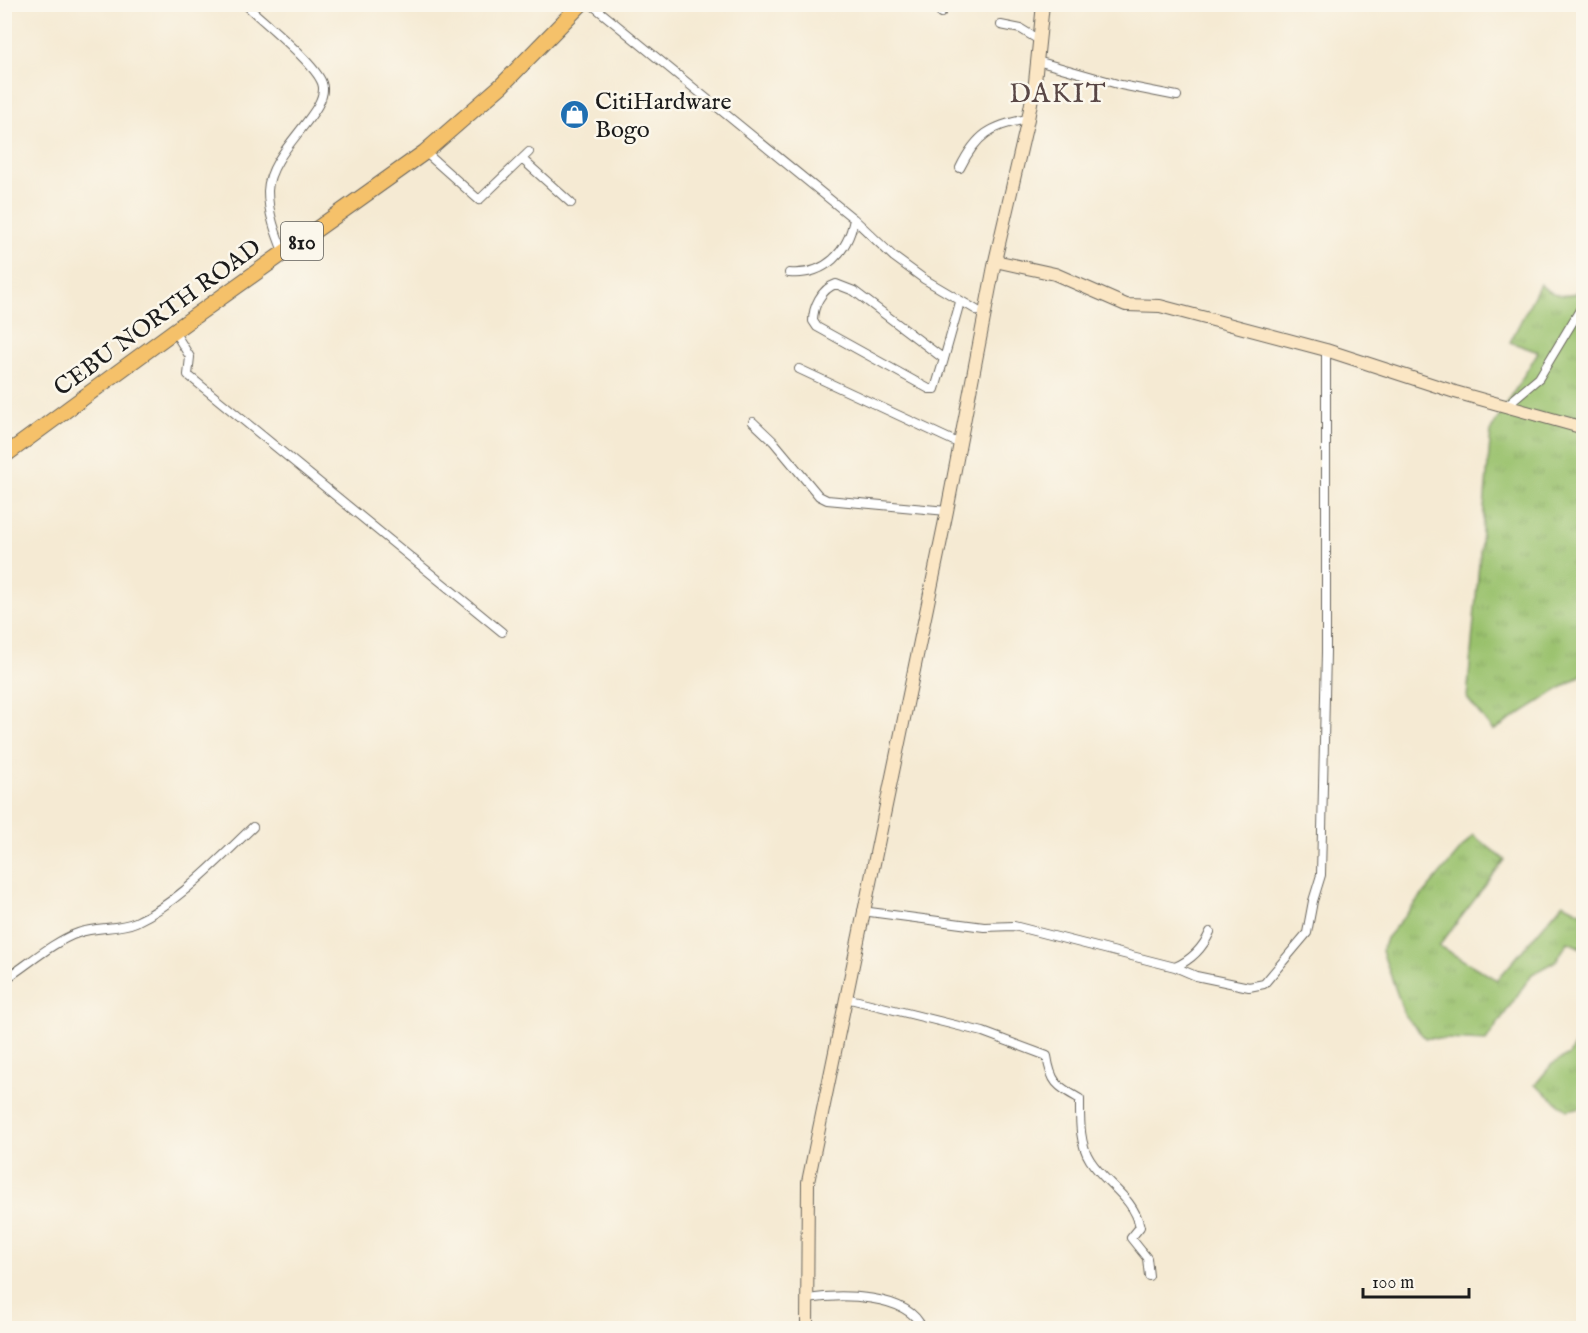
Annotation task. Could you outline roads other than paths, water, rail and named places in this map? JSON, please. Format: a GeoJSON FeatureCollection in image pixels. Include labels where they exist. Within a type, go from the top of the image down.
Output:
{"type":"FeatureCollection","features":[{"type":"Feature","properties":{"kind":"highway","name":"CEBU NORTH ROAD"},"geometry":{"type":"LineString","coordinates":[[4,456],[174,331],[425,152],[502,85],[578,8]]}},
{"type":"Feature","properties":{"kind":"main road"},"geometry":{"type":"LineString","coordinates":[[807,1329],[808,1182],[862,911],[947,511],[958,443],[995,261],[1028,119],[1043,4]]}},
{"type":"Feature","properties":{"kind":"main road"},"geometry":{"type":"LineString","coordinates":[[995,261],[1055,274],[1126,304],[1160,306],[1326,350],[1455,392],[1584,428]]}},
{"type":"Feature","properties":{"kind":"street"},"geometry":{"type":"LineString","coordinates":[[245,4],[314,70],[323,84],[322,99],[310,119],[276,161],[268,190],[273,228],[284,254]]}},
{"type":"Feature","properties":{"kind":"street"},"geometry":{"type":"LineString","coordinates":[[560,4],[578,8]]}},
{"type":"Feature","properties":{"kind":"street"},"geometry":{"type":"LineString","coordinates":[[591,4],[854,219],[894,257],[960,302],[985,315]]}},
{"type":"Feature","properties":{"kind":"street"},"geometry":{"type":"LineString","coordinates":[[941,13],[947,4]]}},
{"type":"Feature","properties":{"kind":"street"},"geometry":{"type":"LineString","coordinates":[[1001,25],[1021,29],[1039,40]]}},
{"type":"Feature","properties":{"kind":"street"},"geometry":{"type":"LineString","coordinates":[[1036,61],[1121,85],[1177,96]]}},
{"type":"Feature","properties":{"kind":"street"},"geometry":{"type":"LineString","coordinates":[[960,168],[971,146],[982,135],[1013,121],[1028,119]]}},
{"type":"Feature","properties":{"kind":"street"},"geometry":{"type":"LineString","coordinates":[[425,152],[479,200],[530,152]]}},
{"type":"Feature","properties":{"kind":"street"},"geometry":{"type":"LineString","coordinates":[[522,159],[571,203]]}},
{"type":"Feature","properties":{"kind":"street"},"geometry":{"type":"LineString","coordinates":[[789,273],[813,271],[827,264],[851,237],[854,219]]}},
{"type":"Feature","properties":{"kind":"street"},"geometry":{"type":"LineString","coordinates":[[944,359],[842,284],[831,286],[816,306],[813,321],[817,327],[929,389],[937,387],[960,302]]}},
{"type":"Feature","properties":{"kind":"street"},"geometry":{"type":"LineString","coordinates":[[1507,405],[1539,378],[1584,303]]}},
{"type":"Feature","properties":{"kind":"street"},"geometry":{"type":"LineString","coordinates":[[174,331],[190,357],[188,375],[502,632]]}},
{"type":"Feature","properties":{"kind":"street"},"geometry":{"type":"LineString","coordinates":[[862,911],[984,927],[1021,927],[1175,967],[1196,976],[1249,987],[1264,984],[1301,943],[1310,921],[1321,875],[1326,652],[1326,350]]}},
{"type":"Feature","properties":{"kind":"street"},"geometry":{"type":"LineString","coordinates":[[800,369],[958,443]]}},
{"type":"Feature","properties":{"kind":"street"},"geometry":{"type":"LineString","coordinates":[[753,422],[773,441],[819,496],[827,500],[947,511]]}},
{"type":"Feature","properties":{"kind":"street"},"geometry":{"type":"LineString","coordinates":[[4,980],[74,934],[92,928],[135,922],[160,907],[203,874],[253,827]]}},
{"type":"Feature","properties":{"kind":"street"},"geometry":{"type":"LineString","coordinates":[[1175,967],[1187,962],[1206,942],[1210,932]]}},
{"type":"Feature","properties":{"kind":"street"},"geometry":{"type":"LineString","coordinates":[[846,998],[984,1032],[1047,1056],[1050,1077],[1062,1089],[1080,1099],[1080,1128],[1089,1159],[1137,1214],[1140,1227],[1131,1238],[1147,1258],[1149,1275]]}},
{"type":"Feature","properties":{"kind":"street"},"geometry":{"type":"LineString","coordinates":[[807,1299],[829,1296],[882,1301],[912,1312],[922,1329]]}},
{"type":"Feature","properties":{"kind":"place","name":"CitiHardware Bogo"},"geometry":{"type":"Point","coordinates":[574,115]}},
{"type":"Feature","properties":{"kind":"district","name":"DAKIT"},"geometry":{"type":"Point","coordinates":[1058,93]}}]}
